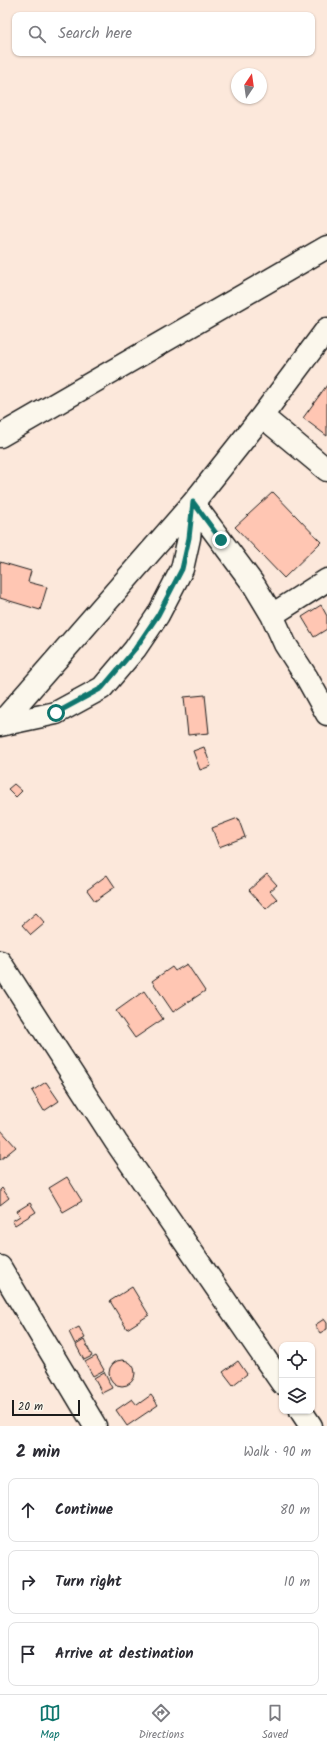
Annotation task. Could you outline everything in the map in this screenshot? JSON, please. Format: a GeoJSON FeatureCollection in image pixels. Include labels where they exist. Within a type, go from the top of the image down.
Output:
{"type":"FeatureCollection","features":[{"type":"Feature","properties":{"kind":"street"},"geometry":{"type":"LineString","coordinates":[[0,436],[327,248]]}},
{"type":"Feature","properties":{"kind":"street"},"geometry":{"type":"LineString","coordinates":[[0,725],[193,502],[262,416],[327,329]]}},
{"type":"Feature","properties":{"kind":"street"},"geometry":{"type":"LineString","coordinates":[[262,416],[327,470]]}},
{"type":"Feature","properties":{"kind":"street"},"geometry":{"type":"LineString","coordinates":[[193,502],[254,585],[272,615],[286,644],[327,714]]}},
{"type":"Feature","properties":{"kind":"street"},"geometry":{"type":"LineString","coordinates":[[0,725],[56,713],[102,688],[135,649],[154,620],[182,569],[189,538],[193,502]]}},
{"type":"Feature","properties":{"kind":"street"},"geometry":{"type":"LineString","coordinates":[[272,615],[327,580]]}},
{"type":"Feature","properties":{"kind":"street"},"geometry":{"type":"LineString","coordinates":[[0,962],[116,1142],[279,1379]]}},
{"type":"Feature","properties":{"kind":"street"},"geometry":{"type":"LineString","coordinates":[[0,1267],[95,1426]]}},
{"type":"Feature","properties":{"kind":"street"},"geometry":{"type":"LineString","coordinates":[[303,1414],[311,1426]]}},
{"type":"Feature","properties":{"kind":"building"},"geometry":{"type":"Polygon","coordinates":[[[327,385],[327,436],[303,418],[327,385]]]}},
{"type":"Feature","properties":{"kind":"building"},"geometry":{"type":"Polygon","coordinates":[[[273,492],[321,542],[284,578],[235,527],[273,492]]]}},
{"type":"Feature","properties":{"kind":"building"},"geometry":{"type":"Polygon","coordinates":[[[0,562],[31,571],[28,582],[47,587],[40,610],[0,598],[0,562]]]}},
{"type":"Feature","properties":{"kind":"building"},"geometry":{"type":"Polygon","coordinates":[[[321,605],[327,616],[327,629],[314,637],[302,617],[321,605]]]}},
{"type":"Feature","properties":{"kind":"building"},"geometry":{"type":"Polygon","coordinates":[[[205,695],[209,733],[188,735],[184,697],[205,695]]]}},
{"type":"Feature","properties":{"kind":"building"},"geometry":{"type":"Polygon","coordinates":[[[204,747],[211,766],[200,770],[193,751],[204,747]]]}},
{"type":"Feature","properties":{"kind":"building"},"geometry":{"type":"Polygon","coordinates":[[[14,784],[22,791],[16,797],[8,789],[14,784]]]}},
{"type":"Feature","properties":{"kind":"building"},"geometry":{"type":"Polygon","coordinates":[[[238,818],[245,837],[219,847],[212,828],[238,818]]]}},
{"type":"Feature","properties":{"kind":"building"},"geometry":{"type":"Polygon","coordinates":[[[267,874],[277,885],[270,891],[277,899],[266,909],[249,890],[267,874]]]}},
{"type":"Feature","properties":{"kind":"building"},"geometry":{"type":"Polygon","coordinates":[[[107,875],[115,887],[95,901],[87,890],[107,875]]]}},
{"type":"Feature","properties":{"kind":"building"},"geometry":{"type":"Polygon","coordinates":[[[36,913],[45,923],[31,935],[22,925],[36,913]]]}},
{"type":"Feature","properties":{"kind":"building"},"geometry":{"type":"Polygon","coordinates":[[[187,964],[205,991],[173,1012],[152,981],[172,967],[175,971],[187,964]]]}},
{"type":"Feature","properties":{"kind":"building"},"geometry":{"type":"Polygon","coordinates":[[[144,991],[163,1019],[135,1038],[116,1011],[144,991]]]}},
{"type":"Feature","properties":{"kind":"building"},"geometry":{"type":"Polygon","coordinates":[[[46,1082],[59,1101],[44,1111],[32,1091],[46,1082]]]}},
{"type":"Feature","properties":{"kind":"building"},"geometry":{"type":"Polygon","coordinates":[[[0,1129],[16,1147],[0,1160],[0,1129]]]}},
{"type":"Feature","properties":{"kind":"building"},"geometry":{"type":"Polygon","coordinates":[[[67,1177],[82,1201],[63,1212],[49,1188],[67,1177]]]}},
{"type":"Feature","properties":{"kind":"building"},"geometry":{"type":"Polygon","coordinates":[[[2,1188],[9,1198],[0,1205],[0,1190],[2,1188]]]}},
{"type":"Feature","properties":{"kind":"building"},"geometry":{"type":"Polygon","coordinates":[[[30,1203],[36,1212],[15,1225],[12,1221],[20,1216],[17,1211],[30,1203]]]}},
{"type":"Feature","properties":{"kind":"building"},"geometry":{"type":"Polygon","coordinates":[[[132,1287],[149,1315],[127,1329],[110,1301],[132,1287]]]}},
{"type":"Feature","properties":{"kind":"building"},"geometry":{"type":"Polygon","coordinates":[[[324,1319],[327,1323],[327,1329],[320,1333],[315,1325],[324,1319]]]}},
{"type":"Feature","properties":{"kind":"building"},"geometry":{"type":"Polygon","coordinates":[[[79,1327],[85,1338],[75,1344],[69,1332],[79,1327]]]}},
{"type":"Feature","properties":{"kind":"building"},"geometry":{"type":"Polygon","coordinates":[[[84,1340],[92,1356],[84,1360],[76,1345],[84,1340]]]}},
{"type":"Feature","properties":{"kind":"building"},"geometry":{"type":"Polygon","coordinates":[[[96,1356],[104,1370],[93,1376],[85,1362],[96,1356]]]}},
{"type":"Feature","properties":{"kind":"building"},"geometry":{"type":"Polygon","coordinates":[[[122,1360],[131,1364],[135,1373],[131,1382],[122,1386],[113,1382],[109,1373],[113,1364],[122,1360]]]}},
{"type":"Feature","properties":{"kind":"building"},"geometry":{"type":"Polygon","coordinates":[[[238,1361],[247,1374],[233,1385],[223,1372],[238,1361]]]}},
{"type":"Feature","properties":{"kind":"building"},"geometry":{"type":"Polygon","coordinates":[[[104,1372],[112,1388],[102,1393],[94,1378],[104,1372]]]}},
{"type":"Feature","properties":{"kind":"building"},"geometry":{"type":"Polygon","coordinates":[[[151,1395],[158,1405],[127,1426],[116,1410],[132,1399],[137,1405],[151,1395]]]}},
{"type":"Feature","properties":{"kind":"route"},"geometry":{"type":"LineString","coordinates":[[56,713],[102,688],[135,649],[158,615],[182,569],[189,538],[193,502],[221,540]]}}]}
